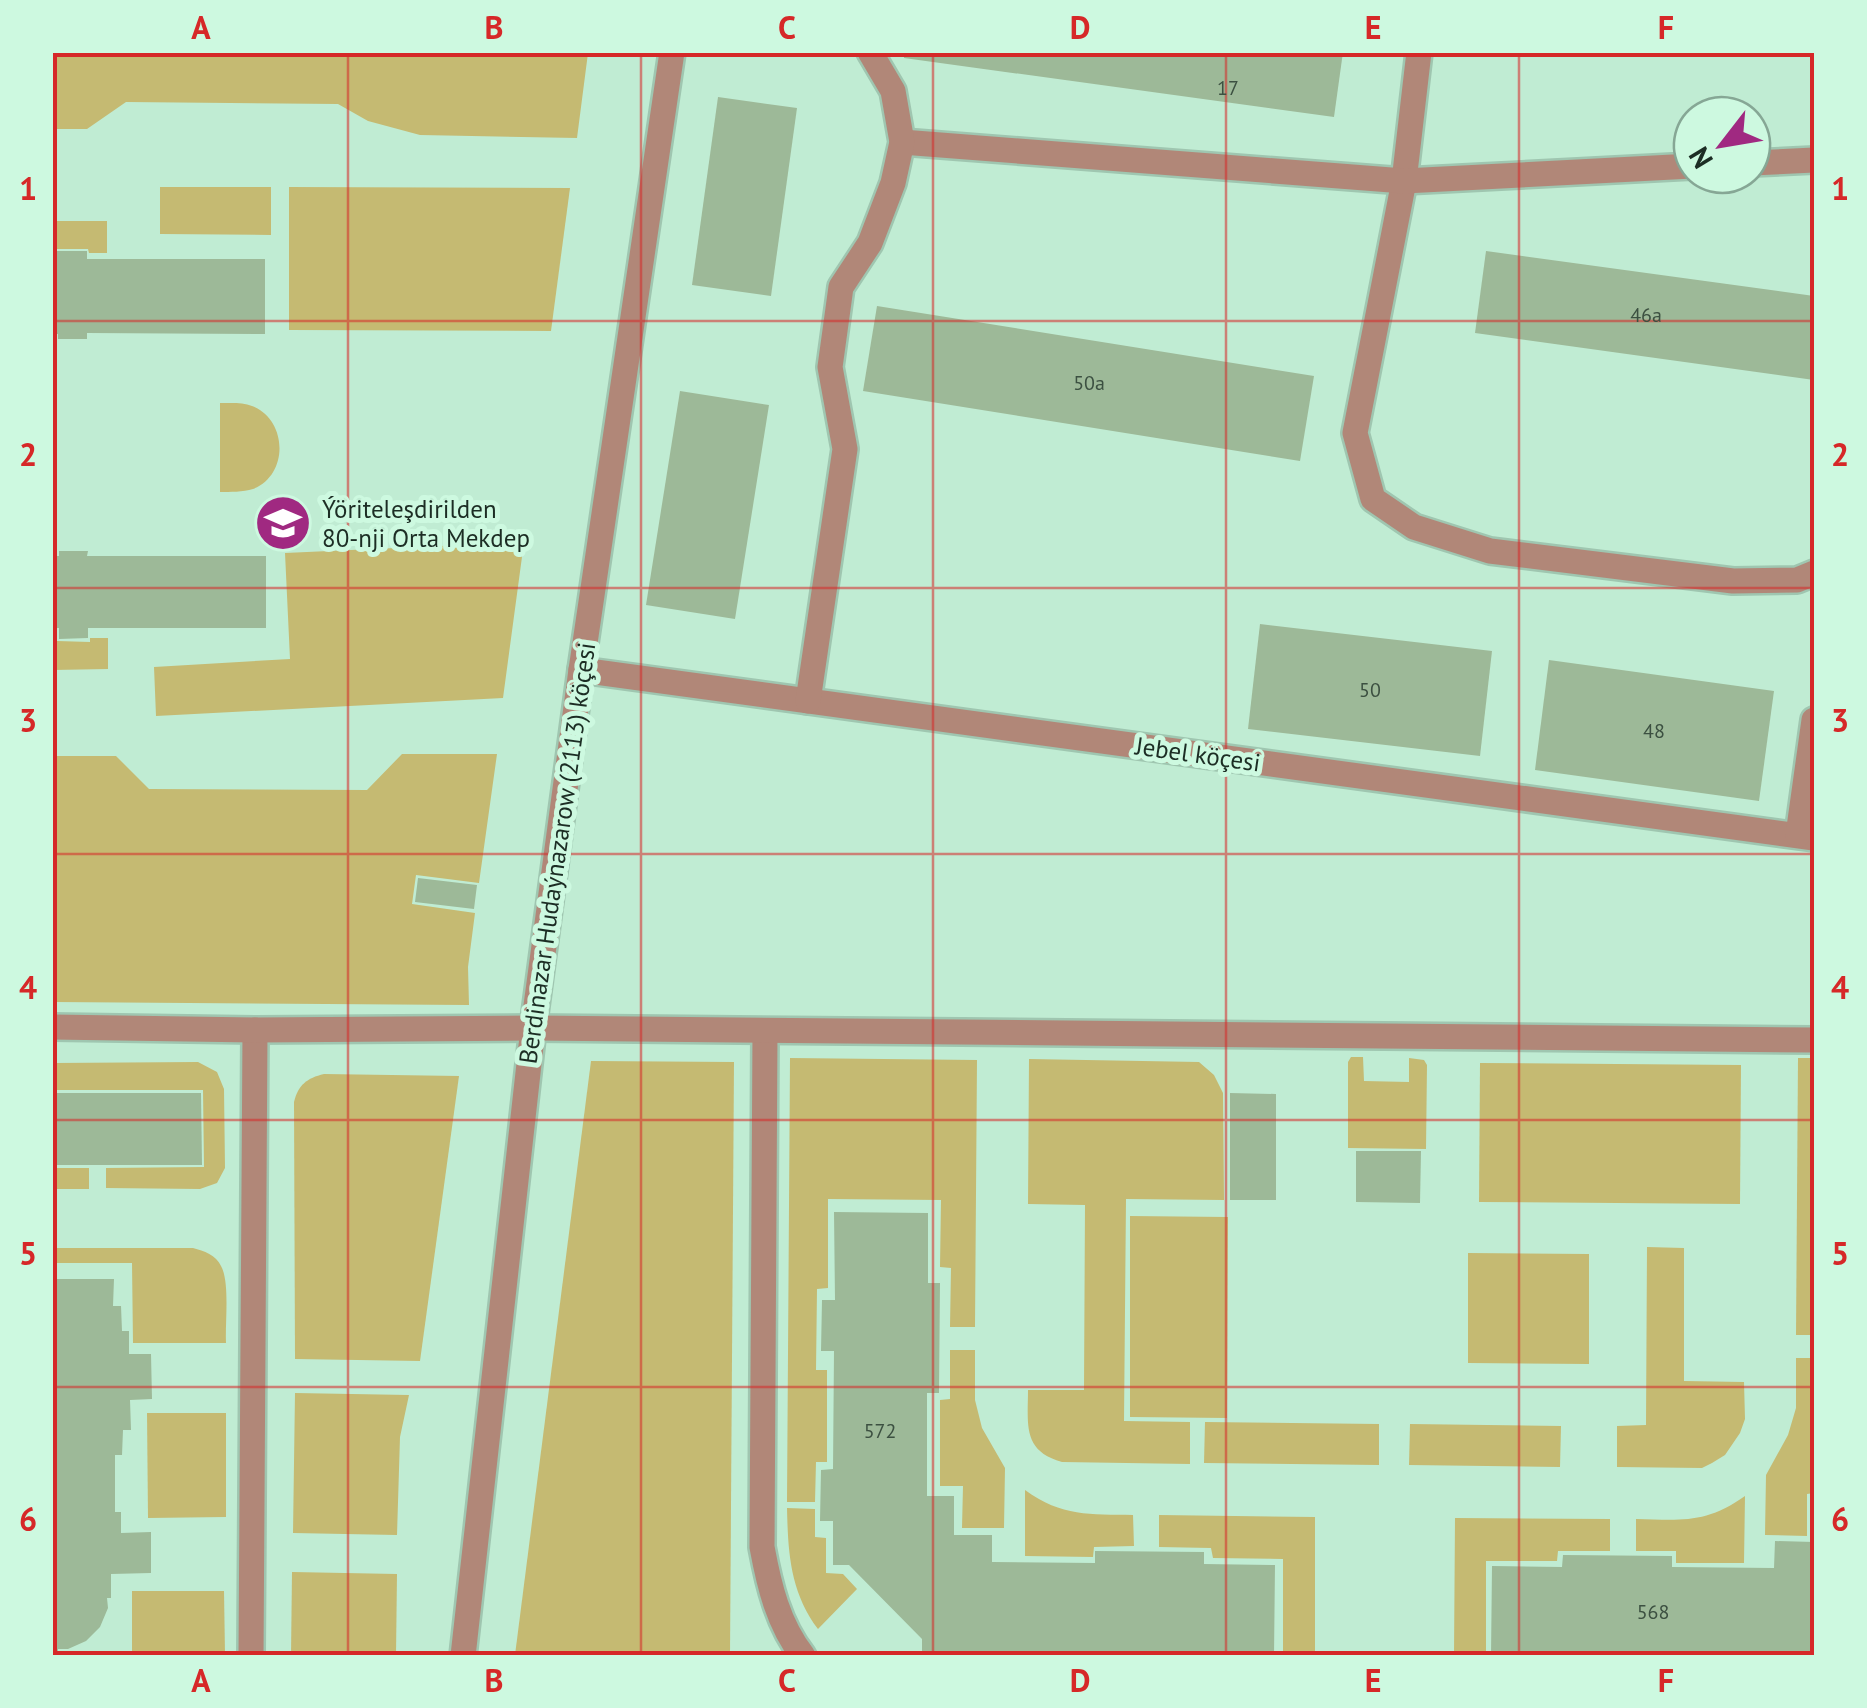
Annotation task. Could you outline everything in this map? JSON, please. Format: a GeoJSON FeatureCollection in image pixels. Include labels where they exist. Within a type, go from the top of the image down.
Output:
{"type":"FeatureCollection","features":[{"type":"Feature","properties":{"kind":"street","name":"Berdinazar Hudaýnazarow (2113) köçesi"},"geometry":{"type":"LineString","coordinates":[[463,1656],[533,1028],[672,52]]}},
{"type":"Feature","properties":{"kind":"street"},"geometry":{"type":"LineString","coordinates":[[808,701],[845,449],[830,367],[841,286],[870,243],[893,183],[902,142],[893,91],[870,52]]}},
{"type":"Feature","properties":{"kind":"street"},"geometry":{"type":"LineString","coordinates":[[1419,52],[1404,181],[1355,433],[1374,499],[1414,527],[1490,551],[1733,581],[1797,580],[1814,573]]}},
{"type":"Feature","properties":{"kind":"street"},"geometry":{"type":"LineString","coordinates":[[902,142],[1404,181],[1672,167]]}},
{"type":"Feature","properties":{"kind":"street"},"geometry":{"type":"LineString","coordinates":[[1772,162],[1814,160]]}},
{"type":"Feature","properties":{"kind":"street","name":"Jebel köçesi"},"geometry":{"type":"LineString","coordinates":[[581,670],[1806,837]]}},
{"type":"Feature","properties":{"kind":"street"},"geometry":{"type":"LineString","coordinates":[[1806,837],[1814,720]]}},
{"type":"Feature","properties":{"kind":"street"},"geometry":{"type":"LineString","coordinates":[[52,1027],[1814,1040]]}},
{"type":"Feature","properties":{"kind":"street"},"geometry":{"type":"LineString","coordinates":[[250,1656],[255,1030]]}},
{"type":"Feature","properties":{"kind":"street"},"geometry":{"type":"LineString","coordinates":[[765,1030],[762,1546],[775,1602],[802,1656]]}},
{"type":"Feature","properties":{"kind":"shaded area"},"geometry":{"type":"Polygon","coordinates":[[[52,53],[588,53],[577,138],[420,135],[368,121],[338,104],[126,102],[87,129],[53,129],[52,53]]]}},
{"type":"Feature","properties":{"kind":"shaded area"},"geometry":{"type":"Polygon","coordinates":[[[160,187],[271,187],[271,235],[160,234],[160,187]]]}},
{"type":"Feature","properties":{"kind":"shaded area"},"geometry":{"type":"Polygon","coordinates":[[[289,187],[570,188],[551,331],[289,330],[289,187]]]}},
{"type":"Feature","properties":{"kind":"shaded area"},"geometry":{"type":"Polygon","coordinates":[[[53,221],[107,221],[107,253],[56,249],[53,253],[53,221]]]}},
{"type":"Feature","properties":{"kind":"shaded area"},"geometry":{"type":"Polygon","coordinates":[[[220,403],[252,406],[264,413],[278,435],[280,448],[273,472],[253,489],[220,492],[220,403]]]}},
{"type":"Feature","properties":{"kind":"shaded area"},"geometry":{"type":"Polygon","coordinates":[[[524,542],[503,698],[156,716],[154,667],[290,659],[285,553],[524,542]]]}},
{"type":"Feature","properties":{"kind":"shaded area"},"geometry":{"type":"Polygon","coordinates":[[[53,638],[90,642],[90,638],[108,638],[108,669],[53,670],[53,638]]]}},
{"type":"Feature","properties":{"kind":"shaded area"},"geometry":{"type":"Polygon","coordinates":[[[402,754],[497,754],[479,883],[416,875],[412,904],[475,913],[468,967],[469,1005],[53,1002],[53,756],[116,756],[149,789],[367,790],[402,754]]]}},
{"type":"Feature","properties":{"kind":"shaded area"},"geometry":{"type":"Polygon","coordinates":[[[1351,1057],[1363,1057],[1364,1081],[1409,1082],[1409,1058],[1424,1060],[1426,1149],[1348,1148],[1351,1057]]]}},
{"type":"Feature","properties":{"kind":"shaded area"},"geometry":{"type":"Polygon","coordinates":[[[790,1058],[977,1060],[975,1327],[950,1327],[951,1268],[940,1267],[941,1200],[828,1199],[828,1288],[817,1289],[816,1370],[827,1370],[827,1462],[816,1462],[815,1502],[787,1502],[790,1058]]]}},
{"type":"Feature","properties":{"kind":"shaded area"},"geometry":{"type":"Polygon","coordinates":[[[1798,1058],[1814,1058],[1814,1335],[1796,1335],[1798,1058]]]}},
{"type":"Feature","properties":{"kind":"shaded area"},"geometry":{"type":"Polygon","coordinates":[[[1029,1059],[1199,1062],[1214,1075],[1223,1093],[1224,1200],[1126,1199],[1124,1421],[1190,1422],[1190,1464],[1062,1462],[1040,1451],[1030,1435],[1028,1390],[1084,1390],[1085,1205],[1028,1204],[1029,1059]]]}},
{"type":"Feature","properties":{"kind":"shaded area"},"geometry":{"type":"Polygon","coordinates":[[[591,1061],[734,1062],[730,1655],[515,1655],[591,1061]]]}},
{"type":"Feature","properties":{"kind":"shaded area"},"geometry":{"type":"Polygon","coordinates":[[[198,1062],[217,1072],[224,1089],[225,1168],[217,1183],[200,1189],[106,1188],[106,1168],[204,1167],[203,1090],[53,1090],[53,1063],[198,1062]]]}},
{"type":"Feature","properties":{"kind":"shaded area"},"geometry":{"type":"Polygon","coordinates":[[[1480,1063],[1741,1065],[1740,1204],[1479,1202],[1480,1063]]]}},
{"type":"Feature","properties":{"kind":"shaded area"},"geometry":{"type":"Polygon","coordinates":[[[324,1074],[459,1076],[420,1361],[295,1359],[294,1102],[304,1083],[324,1074]]]}},
{"type":"Feature","properties":{"kind":"shaded area"},"geometry":{"type":"Polygon","coordinates":[[[53,1168],[89,1168],[89,1189],[53,1189],[53,1168]]]}},
{"type":"Feature","properties":{"kind":"shaded area"},"geometry":{"type":"Polygon","coordinates":[[[1130,1216],[1228,1217],[1227,1418],[1130,1417],[1130,1216]]]}},
{"type":"Feature","properties":{"kind":"shaded area"},"geometry":{"type":"Polygon","coordinates":[[[1647,1247],[1684,1248],[1684,1381],[1744,1382],[1745,1419],[1740,1433],[1725,1455],[1702,1468],[1617,1467],[1617,1426],[1646,1425],[1647,1247]]]}},
{"type":"Feature","properties":{"kind":"shaded area"},"geometry":{"type":"Polygon","coordinates":[[[52,1248],[193,1248],[209,1254],[224,1273],[226,1343],[133,1343],[132,1263],[53,1263],[52,1248]]]}},
{"type":"Feature","properties":{"kind":"shaded area"},"geometry":{"type":"Polygon","coordinates":[[[1468,1253],[1589,1254],[1589,1364],[1468,1363],[1468,1253]]]}},
{"type":"Feature","properties":{"kind":"shaded area"},"geometry":{"type":"Polygon","coordinates":[[[950,1350],[975,1350],[975,1400],[982,1428],[1005,1468],[1004,1528],[962,1528],[963,1486],[940,1486],[940,1400],[950,1399],[950,1350]]]}},
{"type":"Feature","properties":{"kind":"shaded area"},"geometry":{"type":"Polygon","coordinates":[[[1796,1358],[1814,1358],[1814,1493],[1807,1494],[1807,1536],[1765,1535],[1766,1475],[1788,1435],[1796,1408],[1796,1358]]]}},
{"type":"Feature","properties":{"kind":"shaded area"},"geometry":{"type":"Polygon","coordinates":[[[295,1393],[409,1395],[400,1437],[397,1535],[293,1533],[295,1393]]]}},
{"type":"Feature","properties":{"kind":"shaded area"},"geometry":{"type":"Polygon","coordinates":[[[147,1413],[226,1413],[226,1517],[148,1518],[147,1413]]]}},
{"type":"Feature","properties":{"kind":"shaded area"},"geometry":{"type":"Polygon","coordinates":[[[1205,1422],[1379,1424],[1379,1465],[1204,1463],[1205,1422]]]}},
{"type":"Feature","properties":{"kind":"shaded area"},"geometry":{"type":"Polygon","coordinates":[[[1410,1424],[1561,1426],[1560,1467],[1409,1465],[1410,1424]]]}},
{"type":"Feature","properties":{"kind":"shaded area"},"geometry":{"type":"Polygon","coordinates":[[[1025,1490],[1064,1510],[1133,1515],[1134,1546],[1094,1547],[1093,1557],[1025,1556],[1025,1490]]]}},
{"type":"Feature","properties":{"kind":"shaded area"},"geometry":{"type":"Polygon","coordinates":[[[1745,1496],[1744,1563],[1676,1563],[1676,1551],[1636,1551],[1636,1519],[1705,1516],[1745,1496]]]}},
{"type":"Feature","properties":{"kind":"shaded area"},"geometry":{"type":"Polygon","coordinates":[[[787,1508],[815,1509],[815,1537],[826,1538],[826,1573],[843,1574],[857,1589],[818,1629],[796,1586],[787,1508]]]}},
{"type":"Feature","properties":{"kind":"shaded area"},"geometry":{"type":"Polygon","coordinates":[[[1159,1515],[1315,1517],[1315,1655],[1283,1655],[1283,1559],[1213,1558],[1211,1548],[1159,1547],[1159,1515]]]}},
{"type":"Feature","properties":{"kind":"shaded area"},"geometry":{"type":"Polygon","coordinates":[[[1455,1518],[1610,1519],[1610,1551],[1558,1551],[1557,1561],[1486,1561],[1486,1655],[1454,1655],[1455,1518]]]}},
{"type":"Feature","properties":{"kind":"shaded area"},"geometry":{"type":"Polygon","coordinates":[[[292,1572],[397,1574],[396,1655],[291,1655],[292,1572]]]}},
{"type":"Feature","properties":{"kind":"shaded area"},"geometry":{"type":"Polygon","coordinates":[[[132,1591],[224,1591],[225,1655],[132,1655],[132,1591]]]}},
{"type":"Feature","properties":{"kind":"building"},"geometry":{"type":"Polygon","coordinates":[[[904,52],[1343,52],[1334,117],[904,58],[904,52]]]}},
{"type":"Feature","properties":{"kind":"building"},"geometry":{"type":"Polygon","coordinates":[[[718,97],[797,108],[771,296],[692,285],[718,97]]]}},
{"type":"Feature","properties":{"kind":"building"},"geometry":{"type":"Polygon","coordinates":[[[57,251],[87,251],[87,259],[265,259],[265,334],[87,333],[87,339],[58,339],[58,334],[52,334],[52,259],[57,259],[57,251]]]}},
{"type":"Feature","properties":{"kind":"building"},"geometry":{"type":"Polygon","coordinates":[[[1486,251],[1814,296],[1814,380],[1475,333],[1486,251]]]}},
{"type":"Feature","properties":{"kind":"building"},"geometry":{"type":"Polygon","coordinates":[[[877,306],[1314,376],[1300,461],[863,391],[877,306]]]}},
{"type":"Feature","properties":{"kind":"building"},"geometry":{"type":"Polygon","coordinates":[[[680,391],[769,405],[735,619],[646,605],[680,391]]]}},
{"type":"Feature","properties":{"kind":"building"},"geometry":{"type":"Polygon","coordinates":[[[59,551],[88,551],[87,556],[266,556],[266,628],[88,628],[88,638],[59,639],[59,628],[52,628],[52,556],[59,556],[59,551]]]}},
{"type":"Feature","properties":{"kind":"building"},"geometry":{"type":"Polygon","coordinates":[[[1260,624],[1492,651],[1480,756],[1248,729],[1260,624]]]}},
{"type":"Feature","properties":{"kind":"building"},"geometry":{"type":"Polygon","coordinates":[[[1549,660],[1774,691],[1759,801],[1535,770],[1549,660]]]}},
{"type":"Feature","properties":{"kind":"building"},"geometry":{"type":"Polygon","coordinates":[[[418,878],[477,885],[474,909],[415,902],[418,878]]]}},
{"type":"Feature","properties":{"kind":"building"},"geometry":{"type":"Polygon","coordinates":[[[52,1093],[201,1093],[202,1165],[52,1165],[52,1093]]]}},
{"type":"Feature","properties":{"kind":"building"},"geometry":{"type":"Polygon","coordinates":[[[1230,1093],[1276,1094],[1276,1200],[1230,1200],[1230,1093]]]}},
{"type":"Feature","properties":{"kind":"building"},"geometry":{"type":"Polygon","coordinates":[[[1356,1151],[1421,1151],[1420,1203],[1356,1202],[1356,1151]]]}},
{"type":"Feature","properties":{"kind":"building"},"geometry":{"type":"Polygon","coordinates":[[[834,1212],[928,1213],[928,1283],[940,1283],[939,1393],[927,1393],[927,1496],[954,1496],[954,1535],[992,1535],[992,1562],[1095,1563],[1095,1551],[1204,1552],[1204,1564],[1275,1565],[1274,1656],[922,1655],[922,1639],[849,1565],[833,1565],[833,1521],[820,1521],[821,1470],[833,1469],[834,1351],[821,1351],[822,1300],[835,1300],[834,1212]]]}},
{"type":"Feature","properties":{"kind":"building"},"geometry":{"type":"Polygon","coordinates":[[[52,1279],[114,1279],[113,1306],[121,1306],[122,1331],[129,1331],[129,1354],[151,1354],[152,1399],[130,1400],[131,1430],[123,1430],[122,1455],[115,1455],[115,1512],[121,1512],[121,1533],[151,1532],[151,1573],[111,1574],[111,1598],[107,1598],[108,1608],[100,1627],[86,1641],[58,1649],[58,1654],[52,1654],[52,1279]]]}},
{"type":"Feature","properties":{"kind":"building"},"geometry":{"type":"Polygon","coordinates":[[[1775,1541],[1814,1542],[1814,1656],[1491,1656],[1492,1566],[1562,1567],[1563,1555],[1672,1556],[1672,1567],[1774,1568],[1775,1541]]]}},
{"type":"Feature","properties":{"kind":"place","name":"Ýöriteleşdirilden 80-nji Orta Mekdep"},"geometry":{"type":"Point","coordinates":[283,523]}}]}
